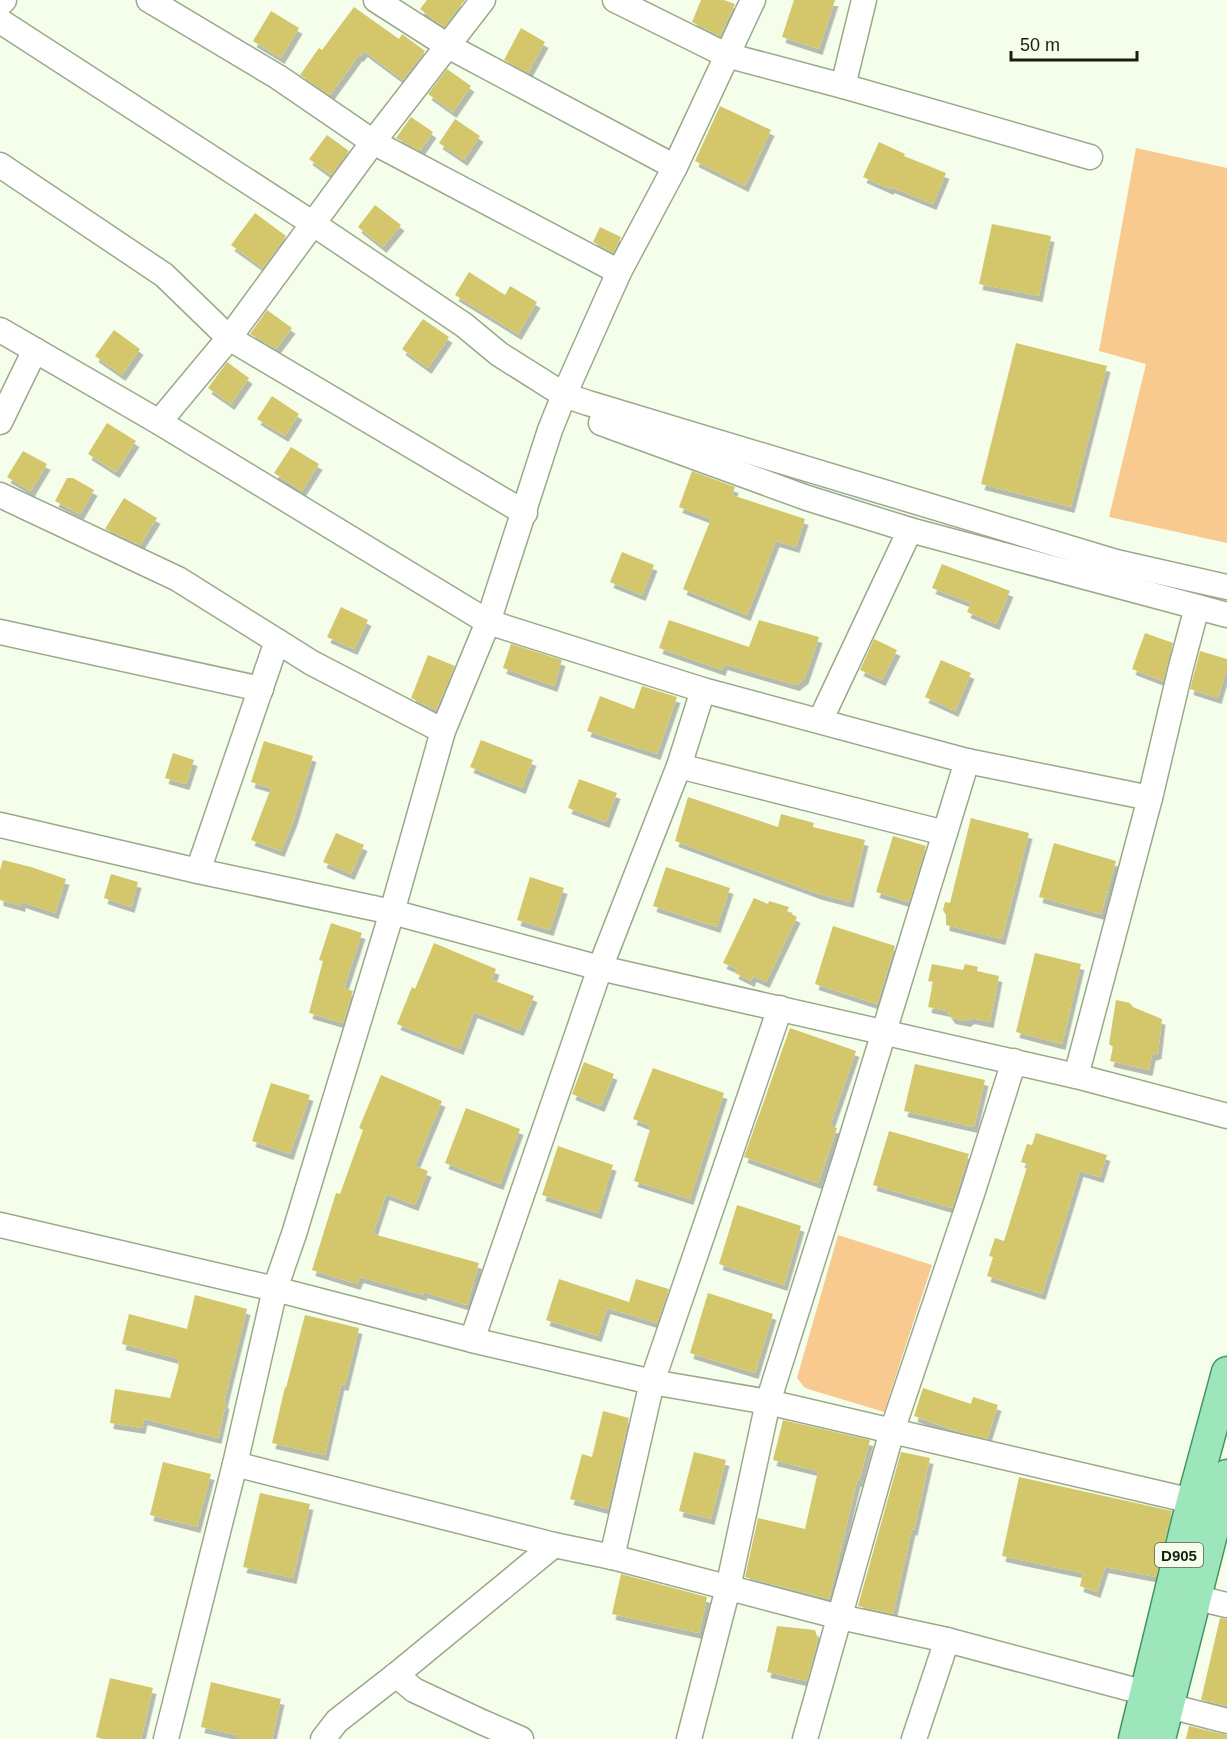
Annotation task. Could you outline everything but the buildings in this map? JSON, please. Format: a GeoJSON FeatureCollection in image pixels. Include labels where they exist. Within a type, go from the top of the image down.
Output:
{"type":"FeatureCollection","features":[{"type":"Feature","properties":{"kind":"main road","name":"D905"},"geometry":{"type":"LineString","coordinates":[[1161,1739],[1157,1699],[1192,1501],[1227,1372]]}},
{"type":"Feature","properties":{"kind":"main road","name":"D905"},"geometry":{"type":"LineString","coordinates":[[1134,1739],[1157,1699],[1197,1598],[1226,1485]]}},
{"type":"Feature","properties":{"kind":"street"},"geometry":{"type":"LineString","coordinates":[[0,4],[4,0]]}},
{"type":"Feature","properties":{"kind":"street"},"geometry":{"type":"LineString","coordinates":[[148,0],[278,77],[373,142],[619,272]]}},
{"type":"Feature","properties":{"kind":"street"},"geometry":{"type":"LineString","coordinates":[[376,0],[448,46],[675,167]]}},
{"type":"Feature","properties":{"kind":"street"},"geometry":{"type":"LineString","coordinates":[[159,422],[229,338],[312,223],[483,0]]}},
{"type":"Feature","properties":{"kind":"street"},"geometry":{"type":"LineString","coordinates":[[615,0],[726,55],[843,86],[1090,158]]}},
{"type":"Feature","properties":{"kind":"street"},"geometry":{"type":"LineString","coordinates":[[166,1739],[235,1464],[275,1289],[294,1234],[392,912],[443,731],[488,622],[550,430],[562,401],[619,272],[675,167],[753,0]]}},
{"type":"Feature","properties":{"kind":"street"},"geometry":{"type":"LineString","coordinates":[[843,86],[864,0]]}},
{"type":"Feature","properties":{"kind":"street"},"geometry":{"type":"LineString","coordinates":[[0,21],[312,223],[464,325],[562,401],[807,498],[910,530],[1227,615]]}},
{"type":"Feature","properties":{"kind":"street"},"geometry":{"type":"LineString","coordinates":[[0,165],[164,275],[229,338],[525,513]]}},
{"type":"Feature","properties":{"kind":"street"},"geometry":{"type":"LineString","coordinates":[[0,330],[159,422],[488,622],[703,690],[967,761],[1150,798]]}},
{"type":"Feature","properties":{"kind":"street"},"geometry":{"type":"LineString","coordinates":[[0,422],[35,350]]}},
{"type":"Feature","properties":{"kind":"street"},"geometry":{"type":"LineString","coordinates":[[562,401],[588,403],[1116,562],[1227,587]]}},
{"type":"Feature","properties":{"kind":"street"},"geometry":{"type":"LineString","coordinates":[[0,495],[178,579],[312,663],[443,731]]}},
{"type":"Feature","properties":{"kind":"street"},"geometry":{"type":"LineString","coordinates":[[820,721],[910,530]]}},
{"type":"Feature","properties":{"kind":"street"},"geometry":{"type":"LineString","coordinates":[[1076,1076],[1150,798],[1180,668],[1197,607]]}},
{"type":"Feature","properties":{"kind":"street"},"geometry":{"type":"LineString","coordinates":[[0,632],[261,689]]}},
{"type":"Feature","properties":{"kind":"street"},"geometry":{"type":"LineString","coordinates":[[198,871],[278,641]]}},
{"type":"Feature","properties":{"kind":"street"},"geometry":{"type":"LineString","coordinates":[[472,1340],[600,968],[679,766],[703,690]]}},
{"type":"Feature","properties":{"kind":"street"},"geometry":{"type":"LineString","coordinates":[[688,1739],[728,1588],[768,1402],[885,1032],[967,761]]}},
{"type":"Feature","properties":{"kind":"street"},"geometry":{"type":"LineString","coordinates":[[679,766],[945,833]]}},
{"type":"Feature","properties":{"kind":"street"},"geometry":{"type":"LineString","coordinates":[[0,825],[198,871],[392,912],[600,968],[1014,1061],[1227,1116]]}},
{"type":"Feature","properties":{"kind":"street"},"geometry":{"type":"LineString","coordinates":[[612,1557],[652,1382],[780,1008]]}},
{"type":"Feature","properties":{"kind":"street"},"geometry":{"type":"LineString","coordinates":[[805,1739],[892,1431],[1014,1061]]}},
{"type":"Feature","properties":{"kind":"street"},"geometry":{"type":"LineString","coordinates":[[0,1225],[275,1289],[472,1340],[652,1382],[768,1402],[1192,1501]]}},
{"type":"Feature","properties":{"kind":"street"},"geometry":{"type":"LineString","coordinates":[[235,1464],[554,1545],[612,1557],[840,1617],[947,1640],[1227,1721]]}},
{"type":"Feature","properties":{"kind":"street"},"geometry":{"type":"LineString","coordinates":[[323,1739],[337,1721],[554,1545]]}},
{"type":"Feature","properties":{"kind":"street"},"geometry":{"type":"LineString","coordinates":[[1197,1598],[1227,1605]]}},
{"type":"Feature","properties":{"kind":"street"},"geometry":{"type":"LineString","coordinates":[[914,1739],[947,1640]]}},
{"type":"Feature","properties":{"kind":"street"},"geometry":{"type":"LineString","coordinates":[[396,1675],[414,1690],[521,1739]]}},
{"type":"Feature","properties":{"kind":"shaded area"},"geometry":{"type":"Polygon","coordinates":[[[1136,148],[1227,168],[1227,543],[1109,517],[1146,364],[1099,351],[1136,148]]]}},
{"type":"Feature","properties":{"kind":"shaded area"},"geometry":{"type":"Polygon","coordinates":[[[838,1235],[932,1265],[884,1412],[805,1388],[797,1378],[838,1235]]]}}]}
